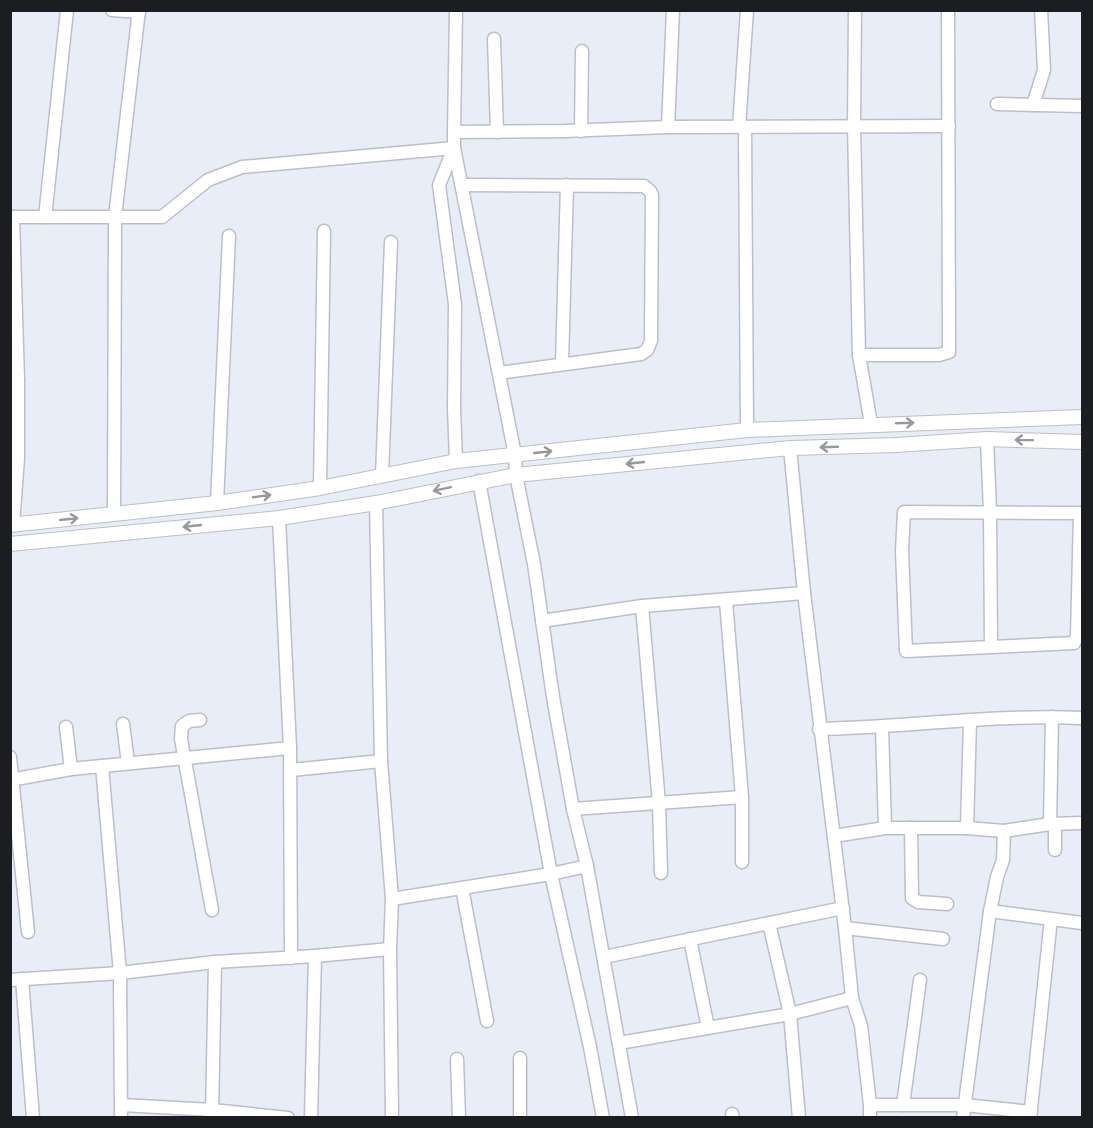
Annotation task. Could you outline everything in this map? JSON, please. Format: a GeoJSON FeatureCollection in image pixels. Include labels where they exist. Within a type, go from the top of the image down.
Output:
{"type":"FeatureCollection","features":[{"type":"Feature","properties":{"kind":"street"},"geometry":{"type":"LineString","coordinates":[[45,217],[67,10]]}},
{"type":"Feature","properties":{"kind":"street"},"geometry":{"type":"LineString","coordinates":[[111,10],[139,11],[115,217],[114,514]]}},
{"type":"Feature","properties":{"kind":"street"},"geometry":{"type":"LineString","coordinates":[[456,10],[454,148],[515,455],[516,475],[534,564],[573,809],[587,866],[632,1118]]}},
{"type":"Feature","properties":{"kind":"street"},"geometry":{"type":"LineString","coordinates":[[668,127],[673,10]]}},
{"type":"Feature","properties":{"kind":"street"},"geometry":{"type":"LineString","coordinates":[[747,10],[742,127],[747,430]]}},
{"type":"Feature","properties":{"kind":"street"},"geometry":{"type":"LineString","coordinates":[[855,10],[854,126],[859,355],[871,424]]}},
{"type":"Feature","properties":{"kind":"street"},"geometry":{"type":"LineString","coordinates":[[859,355],[939,355],[949,352],[948,10]]}},
{"type":"Feature","properties":{"kind":"street"},"geometry":{"type":"LineString","coordinates":[[1033,105],[1044,70],[1041,10]]}},
{"type":"Feature","properties":{"kind":"street"},"geometry":{"type":"LineString","coordinates":[[494,39],[496,132]]}},
{"type":"Feature","properties":{"kind":"street"},"geometry":{"type":"LineString","coordinates":[[581,131],[582,51]]}},
{"type":"Feature","properties":{"kind":"street"},"geometry":{"type":"LineString","coordinates":[[997,104],[1083,106]]}},
{"type":"Feature","properties":{"kind":"street"},"geometry":{"type":"LineString","coordinates":[[454,132],[581,131],[668,127],[949,126]]}},
{"type":"Feature","properties":{"kind":"street"},"geometry":{"type":"LineString","coordinates":[[454,148],[242,167],[208,180],[162,217],[12,217],[14,380],[18,458],[12,525],[217,503],[320,488],[456,461],[747,430],[1083,417]]}},
{"type":"Feature","properties":{"kind":"street"},"geometry":{"type":"LineString","coordinates":[[454,148],[439,185],[455,304],[456,461]]}},
{"type":"Feature","properties":{"kind":"street"},"geometry":{"type":"LineString","coordinates":[[462,185],[644,186],[650,191],[651,341],[647,351],[640,354],[499,373]]}},
{"type":"Feature","properties":{"kind":"street"},"geometry":{"type":"LineString","coordinates":[[562,363],[567,185]]}},
{"type":"Feature","properties":{"kind":"street"},"geometry":{"type":"LineString","coordinates":[[320,488],[324,231]]}},
{"type":"Feature","properties":{"kind":"street"},"geometry":{"type":"LineString","coordinates":[[217,503],[229,236]]}},
{"type":"Feature","properties":{"kind":"street"},"geometry":{"type":"LineString","coordinates":[[382,476],[391,242]]}},
{"type":"Feature","properties":{"kind":"street"},"geometry":{"type":"LineString","coordinates":[[10,544],[279,518],[375,503],[516,475],[790,448],[896,445],[987,439],[1083,442]]}},
{"type":"Feature","properties":{"kind":"street"},"geometry":{"type":"LineString","coordinates":[[987,439],[991,646]]}},
{"type":"Feature","properties":{"kind":"street"},"geometry":{"type":"LineString","coordinates":[[790,448],[819,729],[843,908],[852,998],[861,1026],[870,1111],[903,1105],[1031,1115],[1052,919]]}},
{"type":"Feature","properties":{"kind":"street"},"geometry":{"type":"LineString","coordinates":[[479,482],[550,874],[590,1047],[603,1118]]}},
{"type":"Feature","properties":{"kind":"street"},"geometry":{"type":"LineString","coordinates":[[375,503],[381,761],[392,899],[390,949],[392,1118]]}},
{"type":"Feature","properties":{"kind":"street"},"geometry":{"type":"LineString","coordinates":[[904,512],[1081,513],[1077,637],[1074,643],[906,651],[902,551],[904,512]]}},
{"type":"Feature","properties":{"kind":"street"},"geometry":{"type":"LineString","coordinates":[[279,518],[291,770],[291,958]]}},
{"type":"Feature","properties":{"kind":"street"},"geometry":{"type":"LineString","coordinates":[[542,621],[642,606],[804,593]]}},
{"type":"Feature","properties":{"kind":"street"},"geometry":{"type":"LineString","coordinates":[[726,601],[742,797],[742,862]]}},
{"type":"Feature","properties":{"kind":"street"},"geometry":{"type":"LineString","coordinates":[[642,606],[659,803],[661,873]]}},
{"type":"Feature","properties":{"kind":"street"},"geometry":{"type":"LineString","coordinates":[[819,729],[882,728],[1052,717],[1083,718]]}},
{"type":"Feature","properties":{"kind":"street"},"geometry":{"type":"LineString","coordinates":[[1052,717],[1055,850]]}},
{"type":"Feature","properties":{"kind":"street"},"geometry":{"type":"LineString","coordinates":[[200,720],[189,721],[182,726],[181,739],[212,910]]}},
{"type":"Feature","properties":{"kind":"street"},"geometry":{"type":"LineString","coordinates":[[967,828],[970,721]]}},
{"type":"Feature","properties":{"kind":"street"},"geometry":{"type":"LineString","coordinates":[[123,724],[128,763]]}},
{"type":"Feature","properties":{"kind":"street"},"geometry":{"type":"LineString","coordinates":[[66,727],[71,769]]}},
{"type":"Feature","properties":{"kind":"street"},"geometry":{"type":"LineString","coordinates":[[882,728],[885,828]]}},
{"type":"Feature","properties":{"kind":"street"},"geometry":{"type":"LineString","coordinates":[[12,779],[71,769],[290,748]]}},
{"type":"Feature","properties":{"kind":"street"},"geometry":{"type":"LineString","coordinates":[[10,757],[28,932]]}},
{"type":"Feature","properties":{"kind":"street"},"geometry":{"type":"LineString","coordinates":[[291,770],[381,761]]}},
{"type":"Feature","properties":{"kind":"street"},"geometry":{"type":"LineString","coordinates":[[102,766],[120,973],[122,1111],[288,1118]]}},
{"type":"Feature","properties":{"kind":"street"},"geometry":{"type":"LineString","coordinates":[[573,809],[742,797]]}},
{"type":"Feature","properties":{"kind":"street"},"geometry":{"type":"LineString","coordinates":[[834,836],[885,828],[967,828],[1004,831],[1053,824],[1083,823]]}},
{"type":"Feature","properties":{"kind":"street"},"geometry":{"type":"LineString","coordinates":[[911,828],[912,898],[918,902],[948,904]]}},
{"type":"Feature","properties":{"kind":"street"},"geometry":{"type":"LineString","coordinates":[[964,1111],[990,911],[1003,860],[1004,831]]}},
{"type":"Feature","properties":{"kind":"street"},"geometry":{"type":"LineString","coordinates":[[392,899],[587,866]]}},
{"type":"Feature","properties":{"kind":"street"},"geometry":{"type":"LineString","coordinates":[[462,888],[487,1021]]}},
{"type":"Feature","properties":{"kind":"street"},"geometry":{"type":"LineString","coordinates":[[604,957],[843,908]]}},
{"type":"Feature","properties":{"kind":"street"},"geometry":{"type":"LineString","coordinates":[[990,911],[1083,922]]}},
{"type":"Feature","properties":{"kind":"street"},"geometry":{"type":"LineString","coordinates":[[769,923],[790,1014],[799,1118]]}},
{"type":"Feature","properties":{"kind":"street"},"geometry":{"type":"LineString","coordinates":[[845,928],[943,939]]}},
{"type":"Feature","properties":{"kind":"street"},"geometry":{"type":"LineString","coordinates":[[690,939],[708,1028]]}},
{"type":"Feature","properties":{"kind":"street"},"geometry":{"type":"LineString","coordinates":[[33,1118],[16,979],[120,973],[215,962],[315,957],[390,949]]}},
{"type":"Feature","properties":{"kind":"street"},"geometry":{"type":"LineString","coordinates":[[311,1118],[315,957]]}},
{"type":"Feature","properties":{"kind":"street"},"geometry":{"type":"LineString","coordinates":[[212,1114],[215,962]]}},
{"type":"Feature","properties":{"kind":"street"},"geometry":{"type":"LineString","coordinates":[[903,1105],[920,980]]}},
{"type":"Feature","properties":{"kind":"street"},"geometry":{"type":"LineString","coordinates":[[619,1044],[790,1014],[852,998]]}},
{"type":"Feature","properties":{"kind":"street"},"geometry":{"type":"LineString","coordinates":[[520,1058],[520,1118]]}},
{"type":"Feature","properties":{"kind":"street"},"geometry":{"type":"LineString","coordinates":[[457,1059],[459,1118]]}}]}
